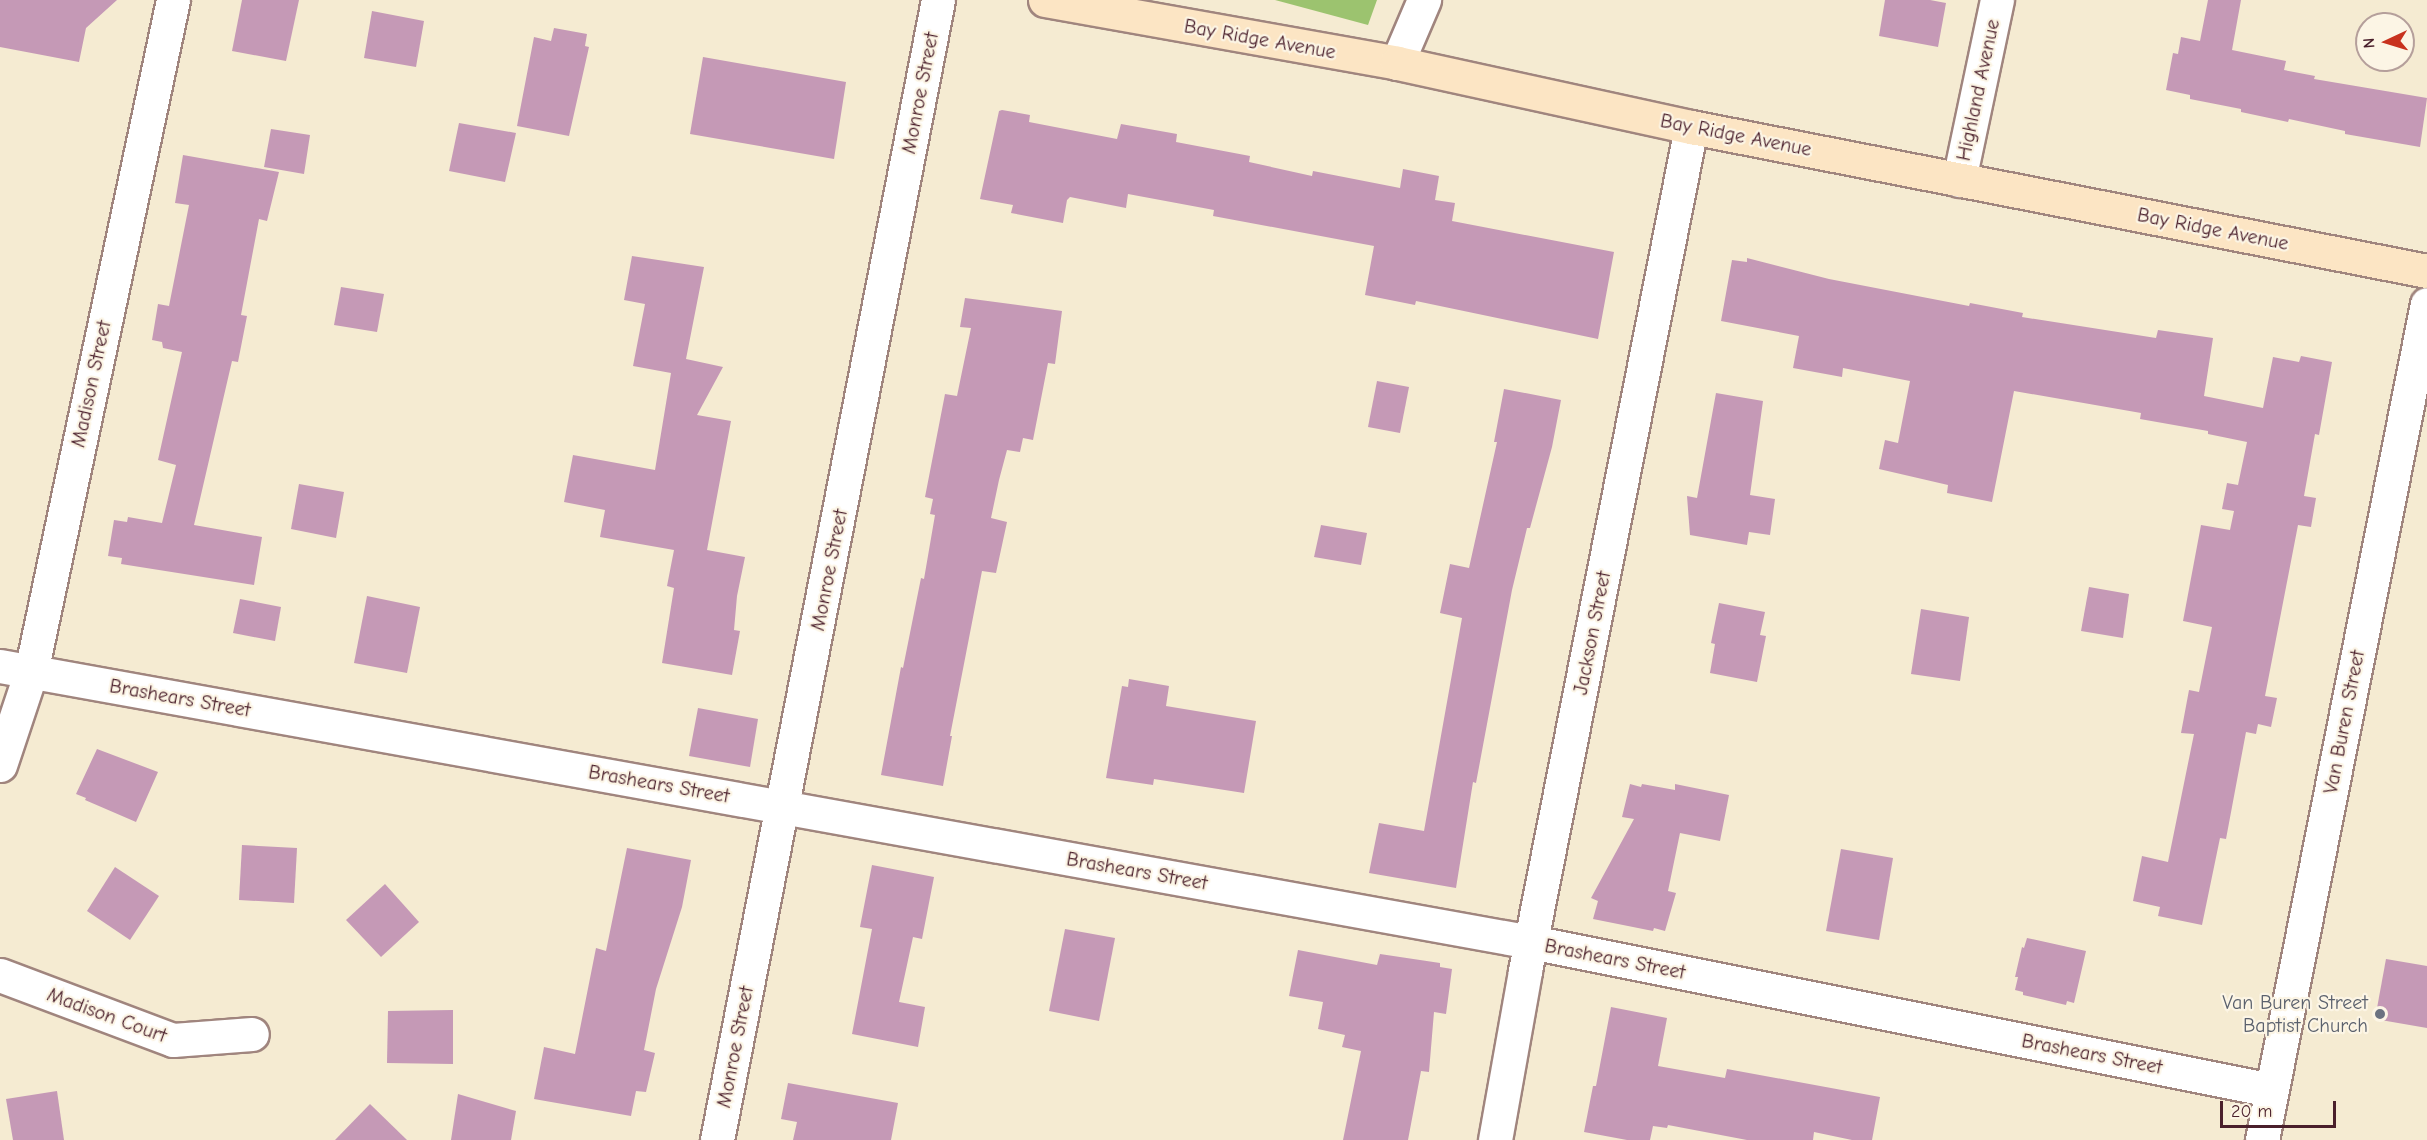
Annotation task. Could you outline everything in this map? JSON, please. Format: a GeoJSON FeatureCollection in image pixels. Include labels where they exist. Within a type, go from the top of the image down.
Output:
{"type":"FeatureCollection","features":[{"type":"Feature","properties":{"kind":"main road","name":"Bay Ridge Avenue"},"geometry":{"type":"LineString","coordinates":[[1045,0],[1397,63],[1691,127],[2427,271]]}},
{"type":"Feature","properties":{"kind":"street","name":"Madison Street"},"geometry":{"type":"LineString","coordinates":[[0,765],[16,669],[173,0]]}},
{"type":"Feature","properties":{"kind":"street","name":"Monroe Street"},"geometry":{"type":"LineString","coordinates":[[717,1140],[784,806],[938,0]]}},
{"type":"Feature","properties":{"kind":"street"},"geometry":{"type":"LineString","coordinates":[[1397,63],[1424,0]]}},
{"type":"Feature","properties":{"kind":"street","name":"Highland Avenue"},"geometry":{"type":"LineString","coordinates":[[1959,180],[1997,0]]}},
{"type":"Feature","properties":{"kind":"street","name":"Jackson Street"},"geometry":{"type":"LineString","coordinates":[[1495,1140],[1531,942],[1691,127]]}},
{"type":"Feature","properties":{"kind":"street","name":"Van Buren Street"},"geometry":{"type":"LineString","coordinates":[[2262,1140],[2427,304]]}},
{"type":"Feature","properties":{"kind":"street","name":"Brashears Street"},"geometry":{"type":"LineString","coordinates":[[16,669],[1531,942],[2271,1090]]}},
{"type":"Feature","properties":{"kind":"street","name":"Madison Court"},"geometry":{"type":"LineString","coordinates":[[0,975],[173,1040],[252,1034]]}},
{"type":"Feature","properties":{"kind":"green space"},"geometry":{"type":"Polygon","coordinates":[[[1275,0],[1377,0],[1368,25],[1275,0]]]}},
{"type":"Feature","properties":{"kind":"building"},"geometry":{"type":"Polygon","coordinates":[[[0,0],[117,0],[86,28],[79,62],[0,47],[0,0]]]}},
{"type":"Feature","properties":{"kind":"building"},"geometry":{"type":"Polygon","coordinates":[[[242,0],[299,0],[286,61],[232,51],[242,0]]]}},
{"type":"Feature","properties":{"kind":"building"},"geometry":{"type":"Polygon","coordinates":[[[1885,0],[1930,0],[1946,3],[1938,47],[1879,36],[1885,0]]]}},
{"type":"Feature","properties":{"kind":"building"},"geometry":{"type":"Polygon","coordinates":[[[2208,0],[2241,0],[2232,50],[2286,61],[2284,70],[2315,76],[2314,79],[2427,98],[2420,147],[2345,134],[2345,131],[2289,119],[2288,122],[2241,112],[2241,109],[2190,99],[2190,95],[2166,90],[2173,53],[2178,54],[2181,37],[2200,41],[2208,0]]]}},
{"type":"Feature","properties":{"kind":"building"},"geometry":{"type":"Polygon","coordinates":[[[372,11],[424,21],[416,67],[364,58],[372,11]]]}},
{"type":"Feature","properties":{"kind":"building"},"geometry":{"type":"Polygon","coordinates":[[[554,28],[587,34],[585,46],[589,47],[569,136],[517,126],[534,37],[551,41],[554,28]]]}},
{"type":"Feature","properties":{"kind":"building"},"geometry":{"type":"Polygon","coordinates":[[[703,57],[846,82],[834,159],[690,134],[703,57]]]}},
{"type":"Feature","properties":{"kind":"building"},"geometry":{"type":"Polygon","coordinates":[[[999,111],[1030,115],[1029,122],[1117,139],[1121,124],[1177,134],[1176,142],[1250,156],[1249,162],[1312,176],[1313,171],[1400,188],[1403,169],[1439,176],[1435,200],[1455,203],[1452,221],[1614,252],[1598,339],[1416,301],[1415,305],[1365,295],[1374,246],[1213,216],[1214,210],[1128,194],[1126,208],[1070,197],[1067,200],[1063,223],[1011,213],[1013,205],[980,199],[999,111]]]}},
{"type":"Feature","properties":{"kind":"building"},"geometry":{"type":"Polygon","coordinates":[[[459,123],[516,133],[505,182],[449,171],[459,123]]]}},
{"type":"Feature","properties":{"kind":"building"},"geometry":{"type":"Polygon","coordinates":[[[271,129],[310,135],[304,174],[264,167],[271,129]]]}},
{"type":"Feature","properties":{"kind":"building"},"geometry":{"type":"Polygon","coordinates":[[[183,155],[279,172],[267,221],[259,219],[241,315],[247,316],[238,362],[232,361],[194,525],[262,537],[254,585],[121,564],[122,558],[108,556],[114,520],[127,522],[128,517],[162,523],[176,465],[158,460],[182,352],[163,348],[162,342],[152,340],[158,304],[169,306],[189,205],[175,203],[183,155]]]}},
{"type":"Feature","properties":{"kind":"building"},"geometry":{"type":"Polygon","coordinates":[[[632,256],[704,267],[686,359],[723,367],[697,415],[731,421],[707,550],[745,557],[737,596],[734,630],[740,631],[732,675],[662,663],[674,588],[667,586],[674,550],[600,537],[605,510],[564,502],[573,455],[655,470],[671,373],[633,366],[645,304],[624,300],[632,256]]]}},
{"type":"Feature","properties":{"kind":"building"},"geometry":{"type":"Polygon","coordinates":[[[1747,258],[1829,279],[1969,306],[1970,303],[2023,313],[2022,317],[2156,338],[2158,330],[2213,338],[2204,396],[2263,408],[2273,357],[2299,362],[2301,356],[2332,362],[2319,435],[2315,434],[2304,496],[2316,498],[2311,527],[2298,525],[2265,696],[2277,698],[2271,727],[2258,724],[2256,734],[2246,732],[2226,839],[2220,838],[2202,925],[2158,916],[2160,907],[2133,901],[2142,856],[2168,862],[2194,734],[2181,733],[2189,690],[2199,692],[2212,627],[2183,621],[2201,525],[2230,530],[2234,511],[2222,509],[2227,483],[2238,485],[2247,442],[2208,434],[2208,431],[2140,419],[2141,413],[2014,391],[1992,502],[1947,493],[1948,485],[1879,469],[1885,440],[1898,443],[1910,381],[1843,368],[1842,377],[1793,368],[1799,336],[1721,321],[1732,260],[1747,262],[1747,258]]]}},
{"type":"Feature","properties":{"kind":"building"},"geometry":{"type":"Polygon","coordinates":[[[341,287],[384,294],[377,332],[334,325],[341,287]]]}},
{"type":"Feature","properties":{"kind":"building"},"geometry":{"type":"Polygon","coordinates":[[[965,298],[1062,311],[1055,364],[1048,363],[1033,440],[1023,438],[1020,452],[1007,450],[999,480],[991,518],[1007,522],[996,573],[982,571],[950,736],[952,736],[943,786],[881,775],[901,667],[903,668],[921,578],[924,579],[935,515],[930,514],[933,499],[925,497],[945,394],[957,396],[971,328],[960,327],[965,298]]]}},
{"type":"Feature","properties":{"kind":"building"},"geometry":{"type":"Polygon","coordinates":[[[1377,381],[1409,387],[1400,433],[1368,427],[1377,381]]]}},
{"type":"Feature","properties":{"kind":"building"},"geometry":{"type":"Polygon","coordinates":[[[1504,389],[1561,400],[1552,447],[1530,528],[1527,528],[1512,590],[1476,783],[1473,782],[1456,888],[1369,873],[1379,823],[1424,831],[1462,618],[1440,613],[1450,564],[1469,568],[1497,442],[1494,442],[1504,389]]]}},
{"type":"Feature","properties":{"kind":"building"},"geometry":{"type":"Polygon","coordinates":[[[1716,393],[1763,401],[1750,495],[1775,499],[1770,535],[1749,532],[1747,545],[1690,535],[1687,496],[1697,498],[1716,393]]]}},
{"type":"Feature","properties":{"kind":"building"},"geometry":{"type":"Polygon","coordinates":[[[299,484],[344,492],[336,538],[291,529],[299,484]]]}},
{"type":"Feature","properties":{"kind":"building"},"geometry":{"type":"Polygon","coordinates":[[[1321,525],[1367,533],[1361,565],[1314,557],[1321,525]]]}},
{"type":"Feature","properties":{"kind":"building"},"geometry":{"type":"Polygon","coordinates":[[[2089,587],[2129,594],[2123,638],[2081,631],[2089,587]]]}},
{"type":"Feature","properties":{"kind":"building"},"geometry":{"type":"Polygon","coordinates":[[[367,596],[420,607],[407,673],[354,663],[367,596]]]}},
{"type":"Feature","properties":{"kind":"building"},"geometry":{"type":"Polygon","coordinates":[[[240,599],[281,607],[275,641],[233,633],[240,599]]]}},
{"type":"Feature","properties":{"kind":"building"},"geometry":{"type":"Polygon","coordinates":[[[1719,603],[1765,612],[1760,635],[1766,636],[1757,682],[1710,673],[1715,644],[1711,643],[1719,603]]]}},
{"type":"Feature","properties":{"kind":"building"},"geometry":{"type":"Polygon","coordinates":[[[1921,609],[1969,617],[1960,681],[1911,674],[1921,609]]]}},
{"type":"Feature","properties":{"kind":"building"},"geometry":{"type":"Polygon","coordinates":[[[1129,679],[1169,686],[1166,706],[1256,721],[1244,793],[1154,779],[1153,785],[1106,778],[1122,686],[1128,687],[1129,679]]]}},
{"type":"Feature","properties":{"kind":"building"},"geometry":{"type":"Polygon","coordinates":[[[698,708],[758,719],[750,767],[689,756],[698,708]]]}},
{"type":"Feature","properties":{"kind":"building"},"geometry":{"type":"Polygon","coordinates":[[[97,749],[158,772],[136,822],[76,794],[97,749]]]}},
{"type":"Feature","properties":{"kind":"building"},"geometry":{"type":"Polygon","coordinates":[[[1630,784],[1675,790],[1675,784],[1729,795],[1720,841],[1680,833],[1668,891],[1676,893],[1665,931],[1654,928],[1653,931],[1593,919],[1598,901],[1591,898],[1634,819],[1622,817],[1630,784]]]}},
{"type":"Feature","properties":{"kind":"building"},"geometry":{"type":"Polygon","coordinates":[[[242,845],[297,848],[294,903],[239,900],[242,845]]]}},
{"type":"Feature","properties":{"kind":"building"},"geometry":{"type":"Polygon","coordinates":[[[627,848],[691,860],[682,907],[656,989],[644,1050],[655,1053],[646,1092],[636,1091],[631,1116],[534,1099],[544,1047],[575,1054],[596,948],[606,951],[627,848]]]}},
{"type":"Feature","properties":{"kind":"building"},"geometry":{"type":"Polygon","coordinates":[[[1841,849],[1893,858],[1879,940],[1826,931],[1841,849]]]}},
{"type":"Feature","properties":{"kind":"building"},"geometry":{"type":"Polygon","coordinates":[[[872,865],[934,877],[922,939],[913,937],[899,1002],[925,1007],[918,1047],[852,1034],[872,929],[860,927],[872,865]]]}},
{"type":"Feature","properties":{"kind":"building"},"geometry":{"type":"Polygon","coordinates":[[[115,867],[159,896],[130,940],[87,911],[115,867]]]}},
{"type":"Feature","properties":{"kind":"building"},"geometry":{"type":"Polygon","coordinates":[[[385,884],[419,922],[381,957],[346,920],[385,884]]]}},
{"type":"Feature","properties":{"kind":"building"},"geometry":{"type":"Polygon","coordinates":[[[1065,929],[1115,938],[1099,1021],[1049,1011],[1065,929]]]}},
{"type":"Feature","properties":{"kind":"building"},"geometry":{"type":"Polygon","coordinates":[[[2027,938],[2086,951],[2074,1003],[2067,1001],[2066,1005],[2023,995],[2023,992],[2015,990],[2018,977],[2015,977],[2022,947],[2024,948],[2027,938]]]}},
{"type":"Feature","properties":{"kind":"building"},"geometry":{"type":"Polygon","coordinates":[[[1298,950],[1377,965],[1380,954],[1440,963],[1440,967],[1452,969],[1446,1014],[1434,1012],[1429,1072],[1421,1071],[1408,1140],[1343,1140],[1361,1051],[1342,1047],[1345,1035],[1318,1029],[1323,1002],[1289,996],[1298,950]]]}},
{"type":"Feature","properties":{"kind":"building"},"geometry":{"type":"Polygon","coordinates":[[[2386,959],[2427,966],[2427,1028],[2375,1019],[2386,959]]]}},
{"type":"Feature","properties":{"kind":"building"},"geometry":{"type":"Polygon","coordinates":[[[1611,1007],[1667,1018],[1658,1066],[1725,1078],[1727,1069],[1880,1097],[1872,1140],[1852,1140],[1814,1132],[1813,1140],[1747,1140],[1668,1125],[1667,1128],[1653,1126],[1650,1140],[1627,1140],[1584,1132],[1593,1086],[1596,1086],[1611,1007]]]}},
{"type":"Feature","properties":{"kind":"building"},"geometry":{"type":"Polygon","coordinates":[[[453,1010],[453,1064],[387,1063],[388,1011],[453,1010]]]}},
{"type":"Feature","properties":{"kind":"building"},"geometry":{"type":"Polygon","coordinates":[[[788,1083],[898,1103],[891,1140],[793,1140],[797,1122],[781,1119],[788,1083]]]}},
{"type":"Feature","properties":{"kind":"building"},"geometry":{"type":"Polygon","coordinates":[[[57,1091],[64,1140],[13,1140],[6,1099],[57,1091]]]}},
{"type":"Feature","properties":{"kind":"building"},"geometry":{"type":"Polygon","coordinates":[[[458,1094],[516,1111],[511,1140],[451,1140],[458,1094]]]}},
{"type":"Feature","properties":{"kind":"building"},"geometry":{"type":"Polygon","coordinates":[[[370,1104],[407,1140],[335,1140],[370,1104]]]}},
{"type":"Feature","properties":{"kind":"place","name":"Van Buren Street Baptist Church"},"geometry":{"type":"Point","coordinates":[2380,1014]}}]}
